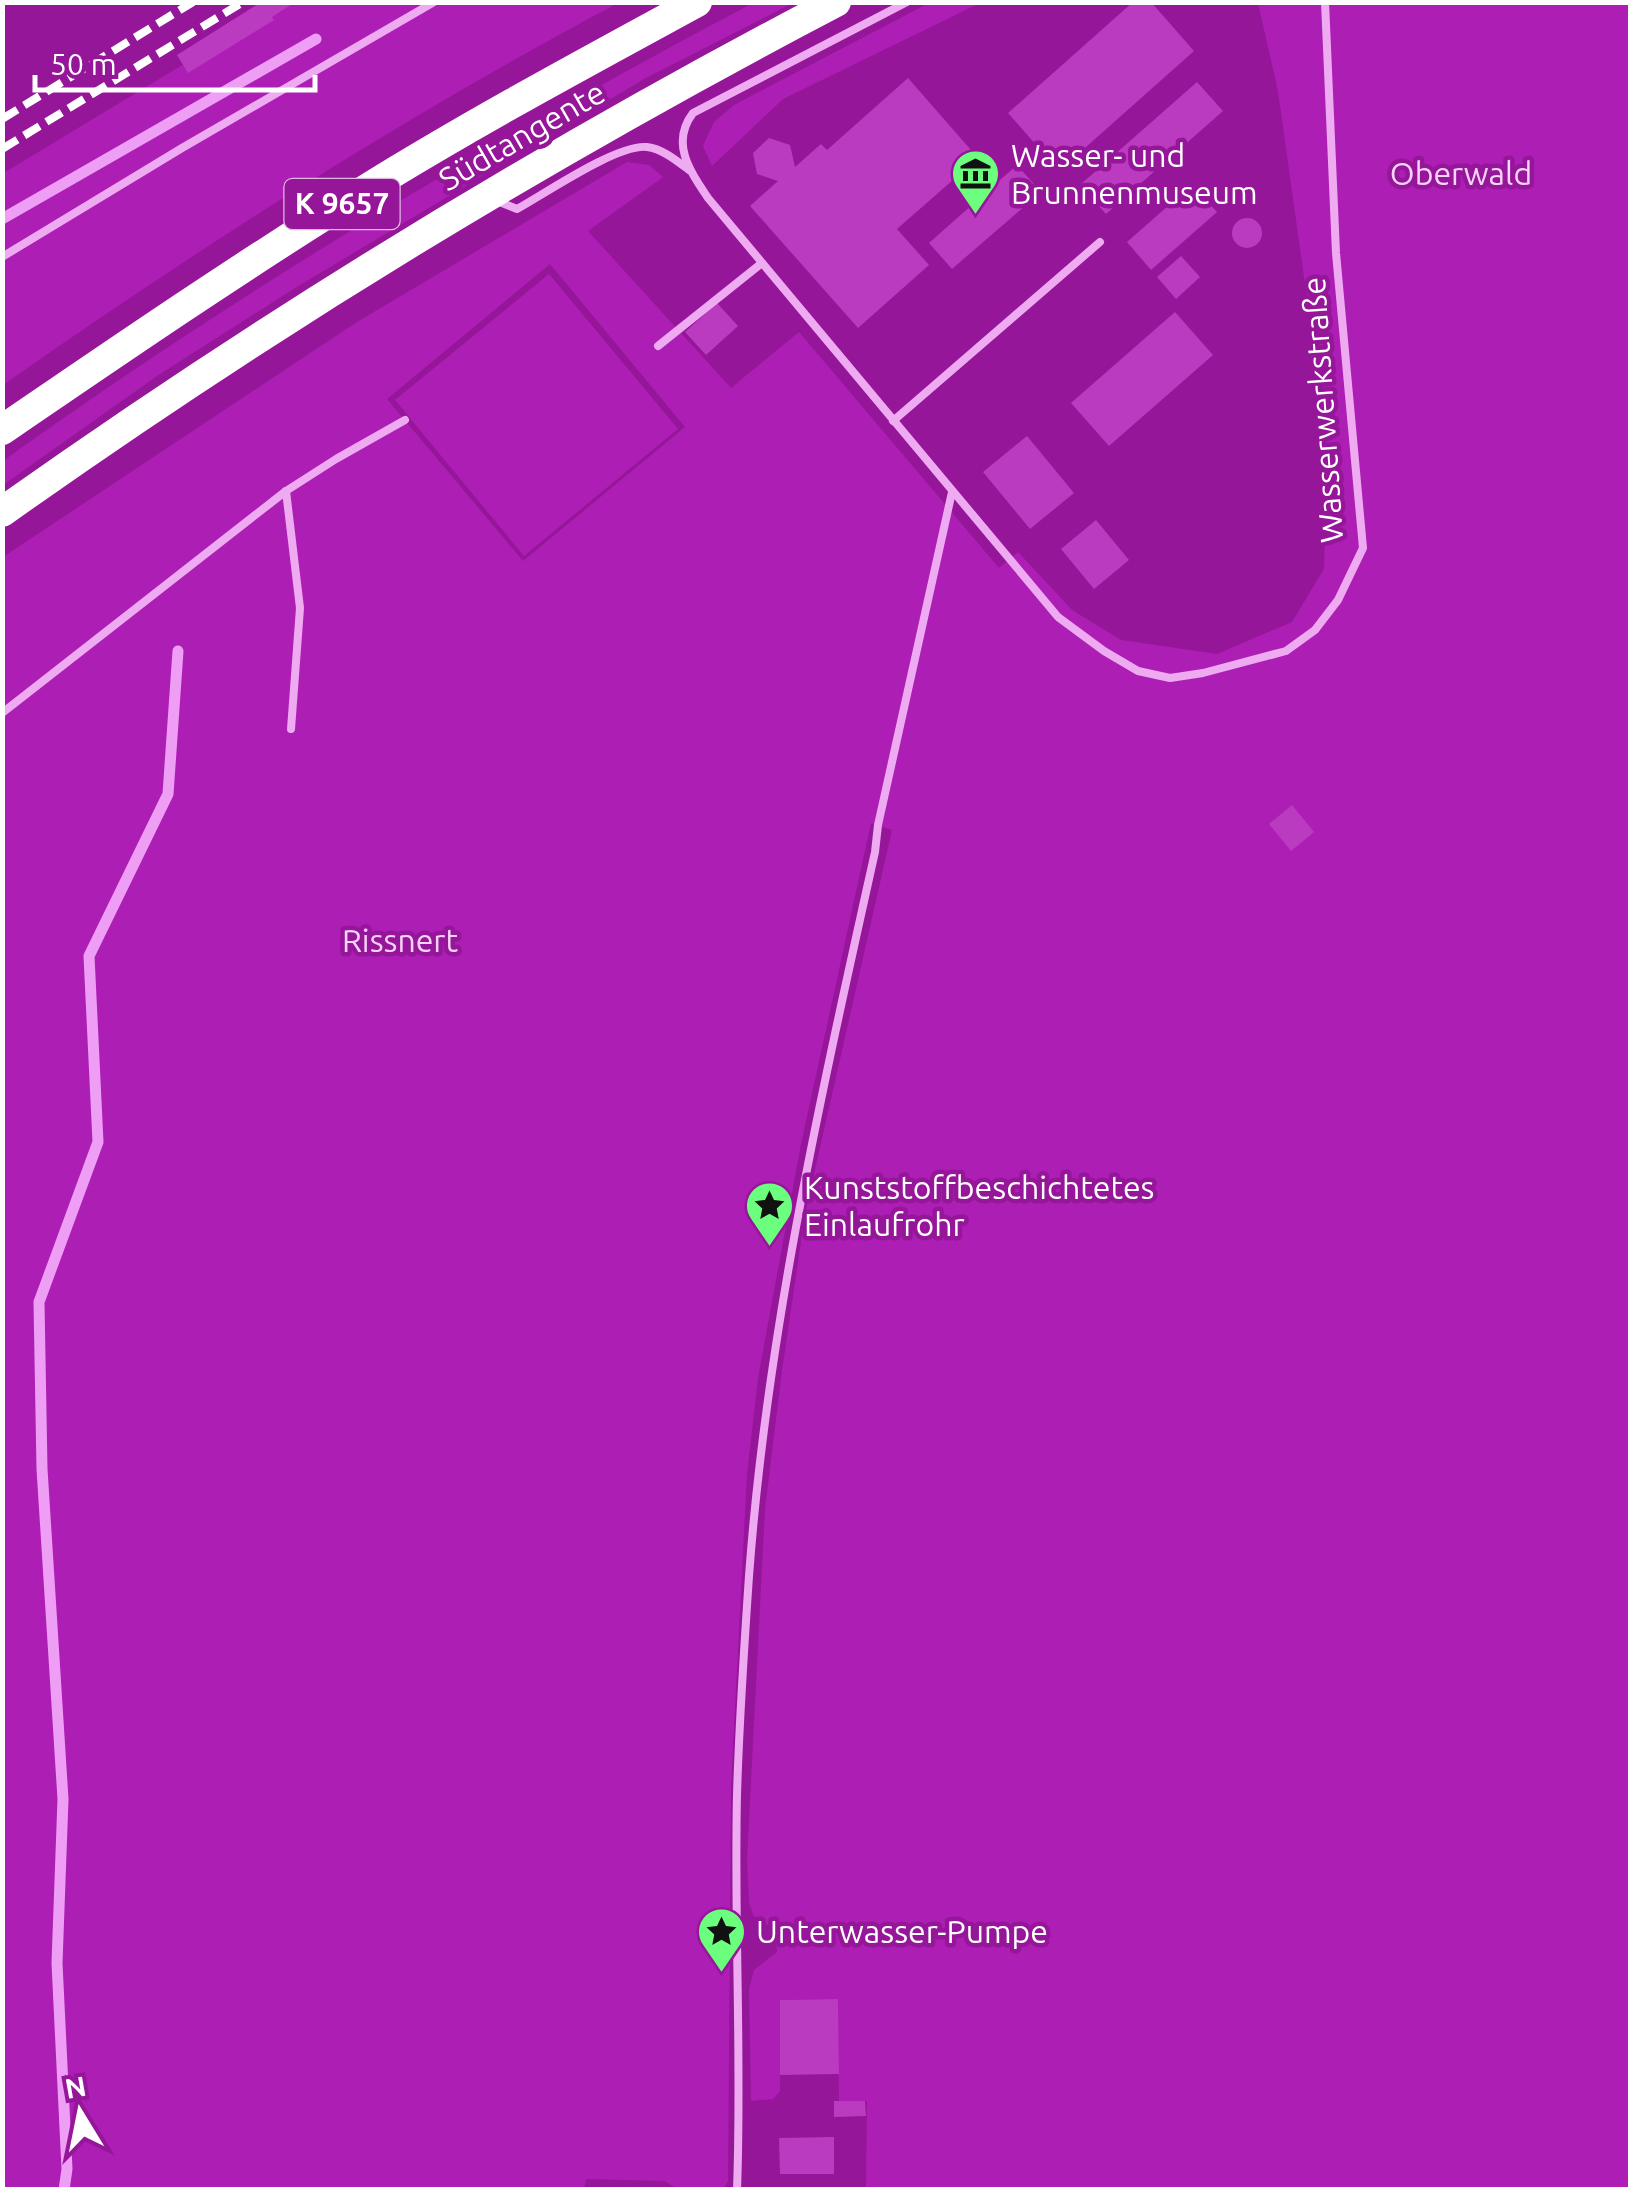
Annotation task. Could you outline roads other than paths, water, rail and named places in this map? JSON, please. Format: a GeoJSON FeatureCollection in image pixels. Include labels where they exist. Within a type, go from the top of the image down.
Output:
{"type":"FeatureCollection","features":[{"type":"Feature","properties":{"kind":"highway","name":"Südtangente"},"geometry":{"type":"LineString","coordinates":[[2,430],[366,189],[696,2]]}},
{"type":"Feature","properties":{"kind":"highway","name":"Südtangente"},"geometry":{"type":"LineString","coordinates":[[2,512],[105,439],[334,289],[622,118],[836,2]]}},
{"type":"Feature","properties":{"kind":"lane"},"geometry":{"type":"LineString","coordinates":[[2,257],[434,2]]}},
{"type":"Feature","properties":{"kind":"lane"},"geometry":{"type":"LineString","coordinates":[[690,170],[682,140],[686,122],[693,113],[907,2]]}},
{"type":"Feature","properties":{"kind":"lane","name":"Wasserwerkstraße"},"geometry":{"type":"LineString","coordinates":[[690,170],[708,198],[1058,617],[1138,672],[1170,678],[1286,651],[1315,630],[1338,600],[1363,548],[1336,254],[1324,2]]}},
{"type":"Feature","properties":{"kind":"lane"},"geometry":{"type":"LineString","coordinates":[[486,197],[517,208],[626,149],[660,151],[690,170]]}},
{"type":"Feature","properties":{"kind":"lane"},"geometry":{"type":"LineString","coordinates":[[893,420],[1100,242]]}},
{"type":"Feature","properties":{"kind":"lane"},"geometry":{"type":"LineString","coordinates":[[658,346],[762,262]]}},
{"type":"Feature","properties":{"kind":"lane"},"geometry":{"type":"LineString","coordinates":[[2,712],[286,491],[405,420]]}},
{"type":"Feature","properties":{"kind":"lane"},"geometry":{"type":"LineString","coordinates":[[286,491],[300,608],[291,728]]}},
{"type":"Feature","properties":{"kind":"lane"},"geometry":{"type":"LineString","coordinates":[[737,2190],[737,1795],[763,1432],[792,1240],[952,492]]}},
{"type":"Feature","properties":{"kind":"waterway"},"geometry":{"type":"LineString","coordinates":[[2,219],[316,39]]}},
{"type":"Feature","properties":{"kind":"waterway"},"geometry":{"type":"LineString","coordinates":[[64,2190],[67,2169],[57,1963],[63,1799],[42,1469],[39,1302],[98,1142],[89,956],[168,794],[178,651]]}},
{"type":"Feature","properties":{"kind":"railway"},"geometry":{"type":"LineString","coordinates":[[2,119],[193,2]]}},
{"type":"Feature","properties":{"kind":"railway"},"geometry":{"type":"LineString","coordinates":[[2,149],[243,2]]}},
{"type":"Feature","properties":{"kind":"place","name":"Wasser- und Brunnenmuseum"},"geometry":{"type":"Point","coordinates":[976,216]}},
{"type":"Feature","properties":{"kind":"place","name":"Kunststoffbeschichtetes Einlaufrohr"},"geometry":{"type":"Point","coordinates":[769,1248]}},
{"type":"Feature","properties":{"kind":"place","name":"Unterwasser-Pumpe"},"geometry":{"type":"Point","coordinates":[721,1974]}},
{"type":"Feature","properties":{"kind":"park label","name":"Oberwald"},"geometry":{"type":"Point","coordinates":[1461,174]}},
{"type":"Feature","properties":{"kind":"park label","name":"Rissnert"},"geometry":{"type":"Point","coordinates":[400,941]}}]}
